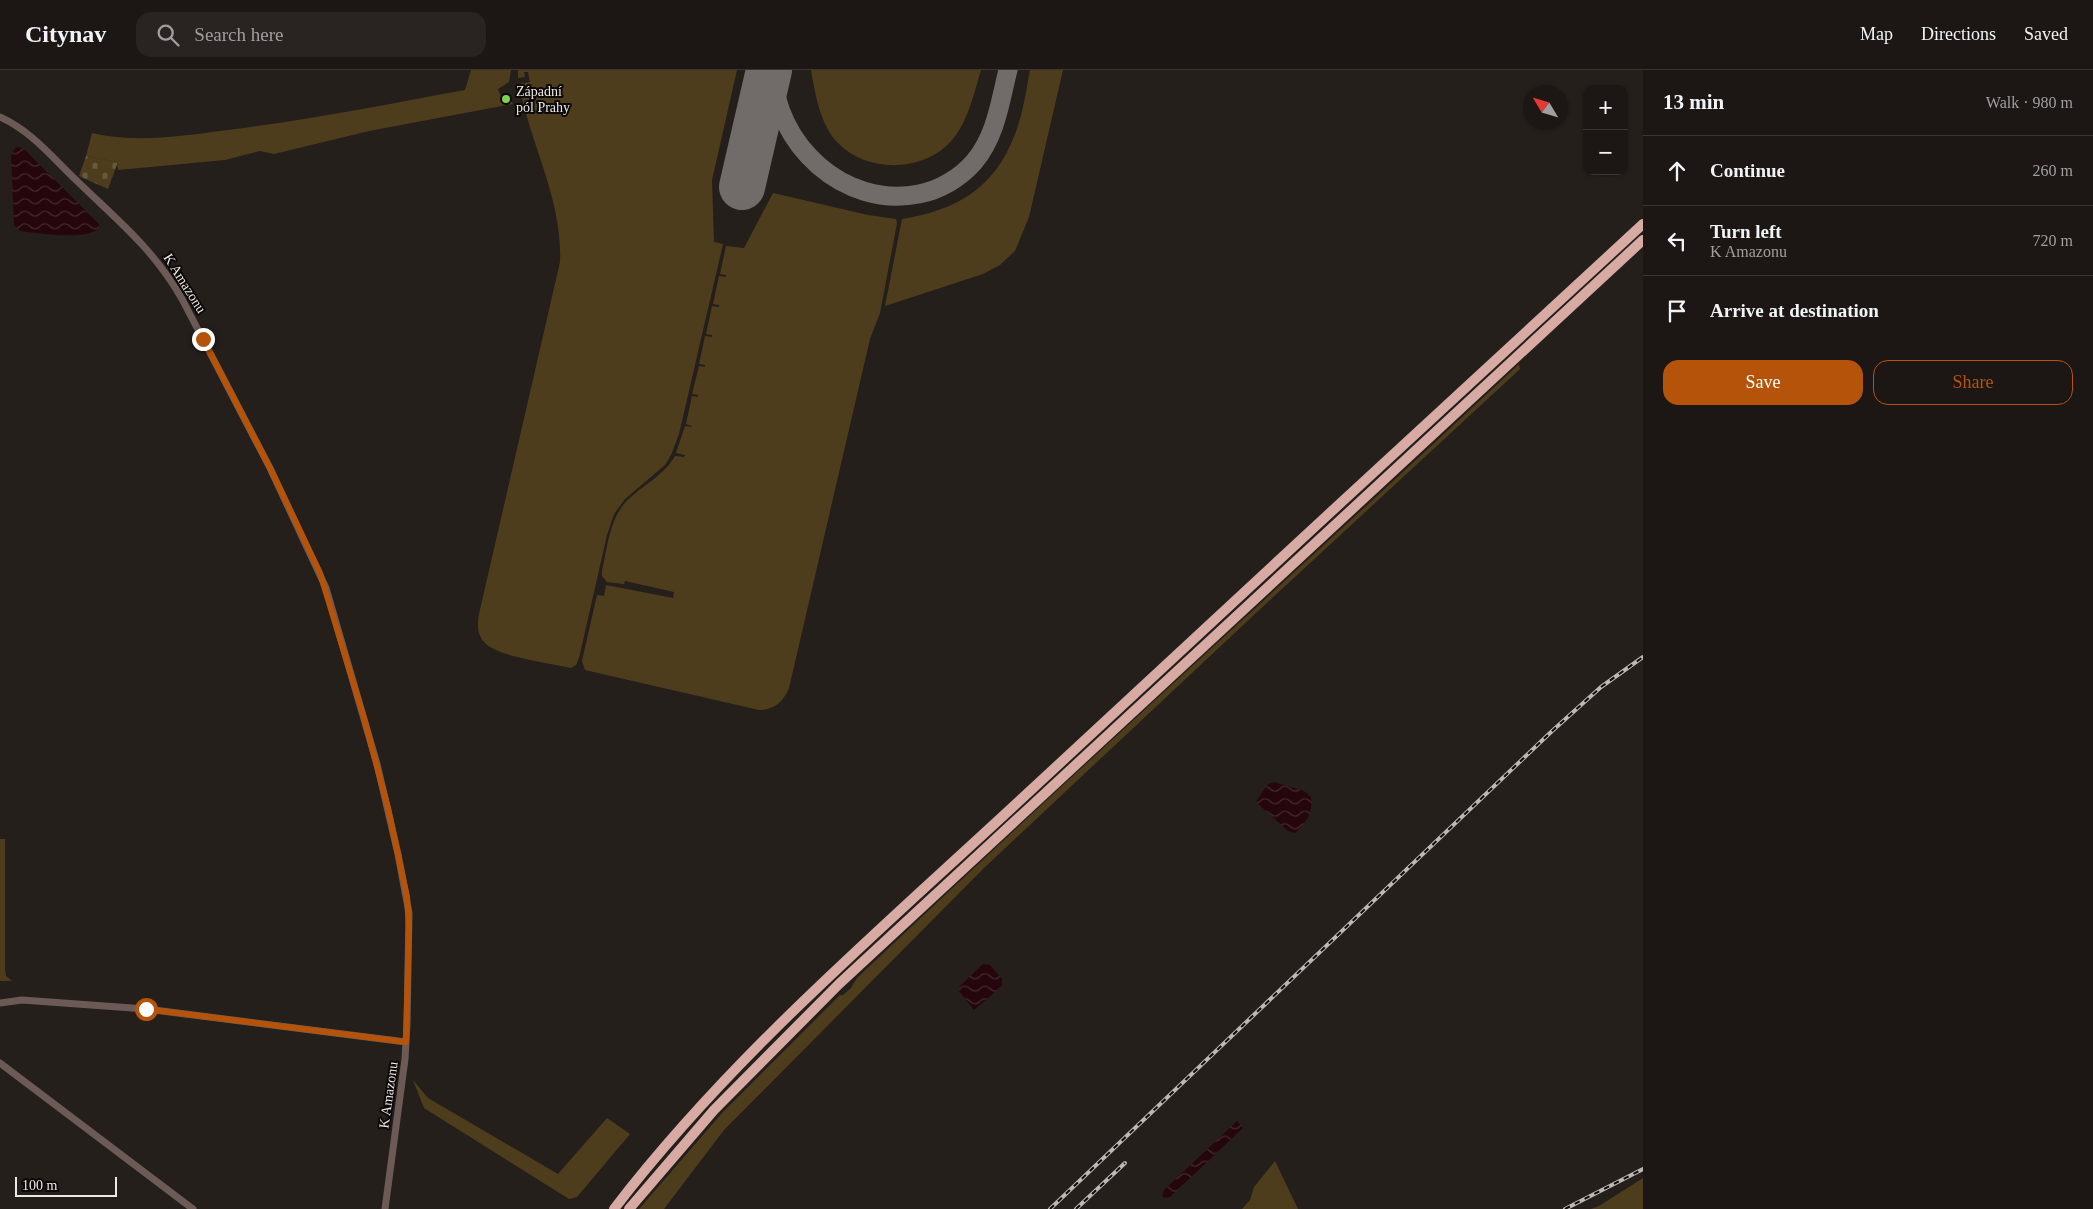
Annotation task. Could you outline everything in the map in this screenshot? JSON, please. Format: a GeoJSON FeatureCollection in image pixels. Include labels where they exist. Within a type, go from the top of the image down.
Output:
{"type":"FeatureCollection","features":[{"type":"Feature","properties":{"kind":"highway"},"geometry":{"type":"LineString","coordinates":[[614,1209],[700,1109],[796,1010],[1206,627],[1643,224]]}},
{"type":"Feature","properties":{"kind":"highway"},"geometry":{"type":"LineString","coordinates":[[629,1209],[720,1104],[846,978],[1643,240]]}},
{"type":"Feature","properties":{"kind":"street","name":"K Amazonu"},"geometry":{"type":"LineString","coordinates":[[0,116],[22,129],[37,141],[132,233],[167,274],[199,331],[270,468],[326,588],[374,755],[390,817],[407,897],[409,927],[406,1042],[385,1209]]}},
{"type":"Feature","properties":{"kind":"street"},"geometry":{"type":"LineString","coordinates":[[0,1003],[22,1000],[146,1009],[406,1042]]}},
{"type":"Feature","properties":{"kind":"street"},"geometry":{"type":"LineString","coordinates":[[0,1062],[193,1209]]}},
{"type":"Feature","properties":{"kind":"green space"},"geometry":{"type":"Polygon","coordinates":[[[471,70],[511,70],[509,82],[498,89],[503,101],[511,101],[513,104],[369,131],[274,154],[260,151],[225,160],[118,170],[117,162],[86,156],[92,133],[128,138],[182,136],[322,116],[465,90],[471,70]]]}},
{"type":"Feature","properties":{"kind":"green space"},"geometry":{"type":"Polygon","coordinates":[[[518,70],[737,70],[712,180],[714,242],[723,244],[679,434],[665,465],[625,499],[614,514],[607,535],[579,658],[576,665],[571,668],[513,656],[492,648],[482,640],[478,625],[560,262],[560,239],[551,194],[530,128],[519,84],[530,82],[528,72],[524,72],[525,77],[518,78],[518,70]]]}},
{"type":"Feature","properties":{"kind":"green space"},"geometry":{"type":"Polygon","coordinates":[[[811,70],[981,70],[966,116],[958,133],[952,140],[941,151],[927,158],[912,163],[896,165],[880,164],[865,160],[850,153],[838,143],[832,136],[823,118],[811,70]]]}},
{"type":"Feature","properties":{"kind":"green space"},"geometry":{"type":"Polygon","coordinates":[[[1030,70],[1063,70],[1029,217],[1015,251],[1000,265],[983,274],[885,306],[902,219],[940,210],[957,202],[972,193],[997,169],[1007,153],[1018,126],[1030,70]]]}},
{"type":"Feature","properties":{"kind":"green space"},"geometry":{"type":"Polygon","coordinates":[[[86,156],[118,162],[108,189],[79,176],[86,156]]]}},
{"type":"Feature","properties":{"kind":"green space"},"geometry":{"type":"Polygon","coordinates":[[[773,193],[868,215],[896,219],[897,223],[880,313],[870,339],[789,688],[784,697],[774,707],[759,710],[585,670],[582,661],[597,595],[604,596],[606,585],[673,598],[674,592],[625,581],[624,584],[607,582],[602,576],[602,571],[609,536],[615,519],[624,504],[658,476],[675,456],[684,457],[685,455],[676,453],[685,426],[692,426],[686,424],[692,396],[698,397],[698,395],[692,394],[699,366],[705,367],[705,365],[699,364],[705,336],[712,337],[712,335],[706,334],[712,306],[719,307],[719,305],[713,304],[719,276],[726,277],[726,275],[720,274],[726,246],[744,248],[773,193]]]}},
{"type":"Feature","properties":{"kind":"green space"},"geometry":{"type":"Polygon","coordinates":[[[1519,364],[1520,369],[985,867],[724,1130],[664,1209],[639,1209],[722,1113],[840,995],[843,995],[851,988],[857,978],[1519,364]]]}},
{"type":"Feature","properties":{"kind":"green space"},"geometry":{"type":"Polygon","coordinates":[[[0,839],[5,839],[5,970],[6,976],[12,981],[0,981],[0,839]]]}},
{"type":"Feature","properties":{"kind":"green space"},"geometry":{"type":"Polygon","coordinates":[[[413,1080],[428,1098],[558,1174],[607,1118],[630,1134],[577,1197],[569,1199],[424,1108],[413,1080]]]}},
{"type":"Feature","properties":{"kind":"green space"},"geometry":{"type":"Polygon","coordinates":[[[1275,1161],[1298,1209],[1242,1209],[1250,1200],[1254,1187],[1275,1161]]]}},
{"type":"Feature","properties":{"kind":"green space"},"geometry":{"type":"Polygon","coordinates":[[[1643,1178],[1643,1209],[1591,1209],[1599,1206],[1643,1178]]]}},
{"type":"Feature","properties":{"kind":"water"},"geometry":{"type":"Polygon","coordinates":[[[16,147],[23,148],[99,224],[99,228],[93,232],[73,235],[20,231],[14,225],[11,155],[16,147]]]}},
{"type":"Feature","properties":{"kind":"water"},"geometry":{"type":"Polygon","coordinates":[[[1274,782],[1304,791],[1311,797],[1311,808],[1308,817],[1295,833],[1288,831],[1256,802],[1267,785],[1274,782]]]}},
{"type":"Feature","properties":{"kind":"water"},"geometry":{"type":"Polygon","coordinates":[[[983,964],[990,965],[1002,979],[1002,986],[974,1010],[959,991],[960,986],[983,964]]]}},
{"type":"Feature","properties":{"kind":"water"},"geometry":{"type":"Polygon","coordinates":[[[1237,1121],[1243,1128],[1170,1197],[1164,1198],[1162,1196],[1164,1190],[1237,1121]]]}},
{"type":"Feature","properties":{"kind":"taxiway"},"geometry":{"type":"LineString","coordinates":[[773,70],[776,97],[786,123],[800,146],[818,165],[840,181],[865,191],[891,196],[919,194],[934,190],[956,178],[974,162],[992,130],[1000,106],[1008,70]]}},
{"type":"Feature","properties":{"kind":"runway"},"geometry":{"type":"LineString","coordinates":[[742,187],[769,70]]}},
{"type":"Feature","properties":{"kind":"railway"},"geometry":{"type":"LineString","coordinates":[[1050,1209],[1551,732],[1601,687],[1643,657]]}},
{"type":"Feature","properties":{"kind":"railway"},"geometry":{"type":"LineString","coordinates":[[1076,1209],[1125,1163]]}},
{"type":"Feature","properties":{"kind":"railway"},"geometry":{"type":"LineString","coordinates":[[1565,1209],[1643,1169]]}},
{"type":"Feature","properties":{"kind":"place","name":"Západní pól Prahy"},"geometry":{"type":"Point","coordinates":[506,99]}},
{"type":"Feature","properties":{"kind":"route"},"geometry":{"type":"LineString","coordinates":[[146,1009],[246,1020],[406,1042],[409,969],[407,897],[388,808],[364,718],[320,573],[270,468],[203,339]]}}]}
